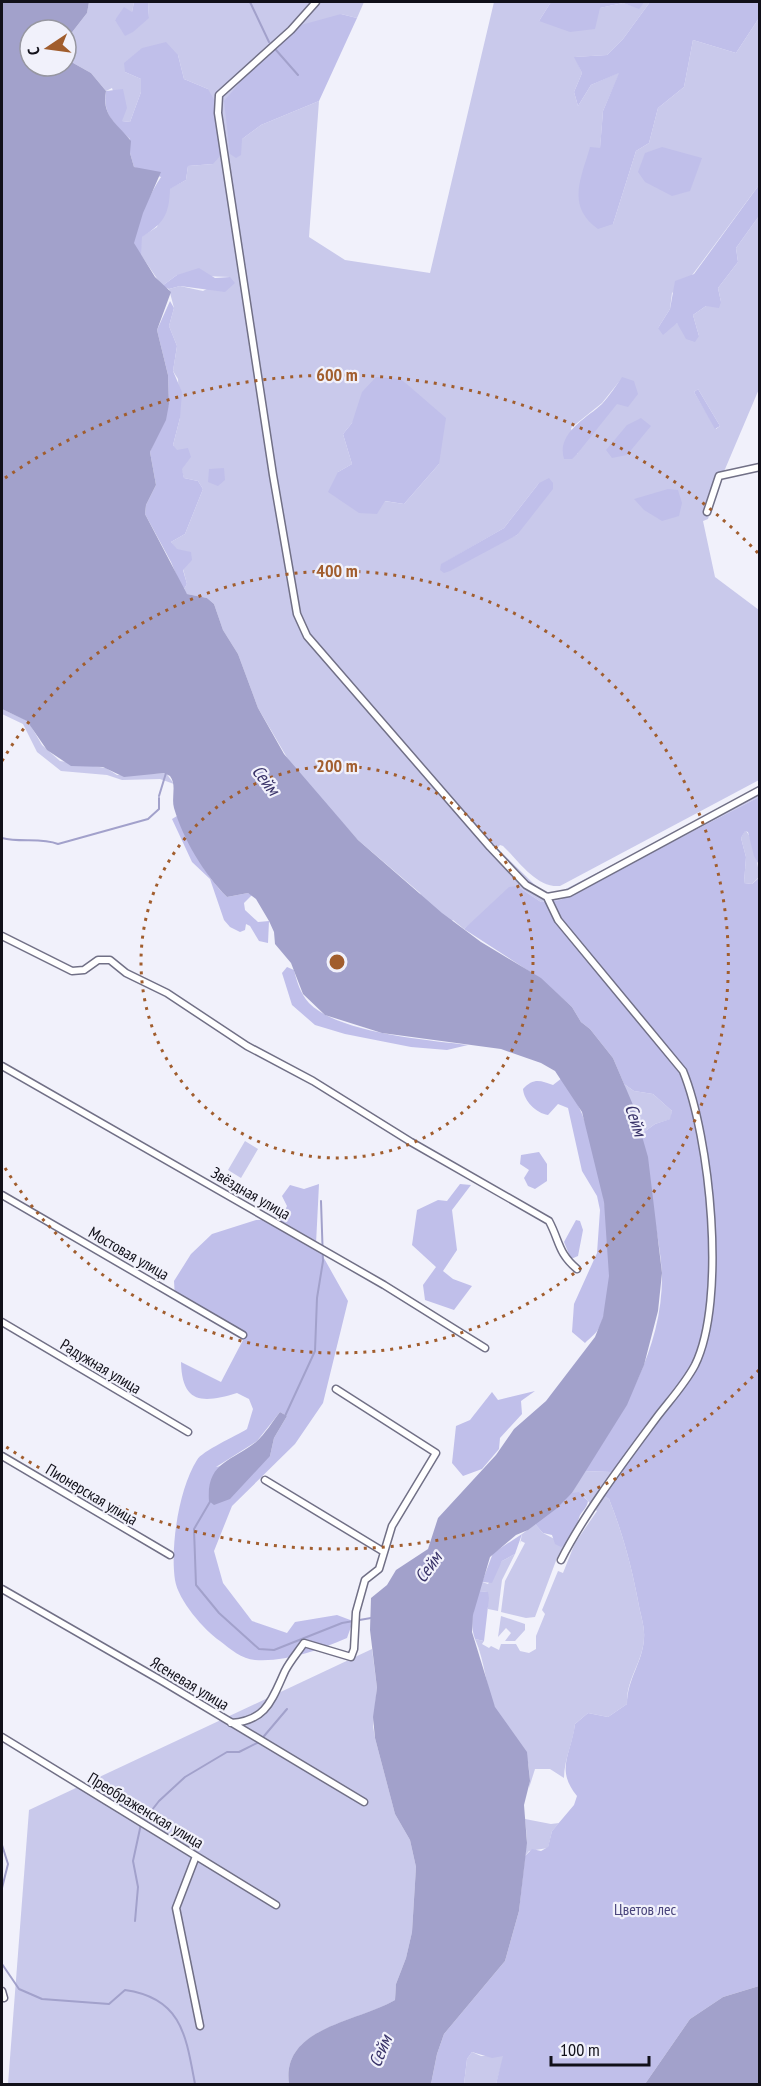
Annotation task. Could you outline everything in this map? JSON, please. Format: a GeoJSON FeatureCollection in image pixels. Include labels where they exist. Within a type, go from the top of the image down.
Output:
{"type":"FeatureCollection","features":[{"type":"Feature","properties":{"kind":"street"},"geometry":{"type":"LineString","coordinates":[[316,2],[291,30],[219,95],[218,114],[297,614],[307,636],[332,668],[526,885],[547,897],[558,920],[683,1071],[690,1089],[706,1167],[711,1242],[710,1302],[706,1328],[694,1366],[561,1560]]}},
{"type":"Feature","properties":{"kind":"street"},"geometry":{"type":"LineString","coordinates":[[707,512],[719,477],[759,467]]}},
{"type":"Feature","properties":{"kind":"street"},"geometry":{"type":"LineString","coordinates":[[547,897],[569,892],[759,790]]}},
{"type":"Feature","properties":{"kind":"street"},"geometry":{"type":"LineString","coordinates":[[2,936],[72,971],[84,970],[98,960],[110,960],[126,973],[167,993],[248,1046],[313,1081],[411,1142],[549,1221],[557,1246],[577,1269]]}},
{"type":"Feature","properties":{"kind":"street","name":"Звёздная улица"},"geometry":{"type":"LineString","coordinates":[[2,1066],[384,1285],[485,1347]]}},
{"type":"Feature","properties":{"kind":"street","name":"Мостовая улица"},"geometry":{"type":"LineString","coordinates":[[2,1195],[243,1335]]}},
{"type":"Feature","properties":{"kind":"street","name":"Радужная улица"},"geometry":{"type":"LineString","coordinates":[[2,1322],[188,1432]]}},
{"type":"Feature","properties":{"kind":"street"},"geometry":{"type":"LineString","coordinates":[[231,1723],[246,1722],[261,1714],[279,1690],[286,1671],[304,1643],[351,1657],[354,1649],[356,1612],[365,1580],[379,1569],[392,1526],[436,1453],[336,1389]]}},
{"type":"Feature","properties":{"kind":"street","name":"Пионерская улица"},"geometry":{"type":"LineString","coordinates":[[2,1456],[170,1555]]}},
{"type":"Feature","properties":{"kind":"street"},"geometry":{"type":"LineString","coordinates":[[265,1480],[384,1552]]}},
{"type":"Feature","properties":{"kind":"street","name":"Ясеневая улица"},"geometry":{"type":"LineString","coordinates":[[2,1589],[364,1802]]}},
{"type":"Feature","properties":{"kind":"street","name":"Преображенская улица"},"geometry":{"type":"LineString","coordinates":[[2,1737],[276,1905]]}},
{"type":"Feature","properties":{"kind":"street"},"geometry":{"type":"LineString","coordinates":[[195,1856],[176,1908],[200,2026]]}},
{"type":"Feature","properties":{"kind":"street"},"geometry":{"type":"LineString","coordinates":[[2,1991],[4,1998]]}},
{"type":"Feature","properties":{"kind":"shaded area"},"geometry":{"type":"Polygon","coordinates":[[[89,2],[134,2],[132,12],[115,20],[149,18],[148,2],[364,2],[357,18],[341,14],[242,139],[261,125],[319,101],[309,237],[345,260],[430,273],[494,2],[551,2],[539,21],[623,3],[639,8],[645,2],[650,2],[623,39],[607,55],[575,57],[582,73],[574,92],[578,106],[591,85],[620,72],[603,111],[600,149],[613,224],[636,151],[649,143],[658,108],[684,87],[693,40],[736,53],[759,18],[759,185],[693,274],[672,293],[670,309],[658,328],[677,323],[699,336],[693,315],[706,306],[721,302],[718,288],[738,262],[736,248],[759,216],[759,389],[720,481],[708,519],[703,521],[715,577],[759,610],[759,780],[560,886],[543,883],[503,846],[500,845],[497,848],[538,888],[544,892],[560,892],[759,789],[759,797],[560,900],[541,902],[517,886],[464,929],[453,920],[438,931],[420,893],[358,840],[292,766],[258,708],[238,654],[223,630],[214,604],[207,598],[183,591],[187,584],[179,557],[171,542],[185,534],[203,489],[198,481],[184,478],[173,445],[180,418],[178,379],[173,371],[177,346],[169,326],[174,308],[169,289],[180,286],[203,291],[230,277],[177,275],[162,286],[141,255],[141,237],[157,227],[169,189],[186,180],[188,166],[213,164],[208,89],[184,79],[178,55],[125,72],[141,79],[141,92],[130,122],[122,121],[112,88],[106,91],[91,73],[78,66],[78,25],[87,13],[89,2]],[[622,378],[602,403],[571,428],[577,454],[622,378]],[[401,379],[343,434],[352,464],[338,472],[384,501],[404,504],[439,464],[418,397],[401,379]],[[698,389],[694,392],[716,429],[720,426],[698,389]],[[539,483],[504,528],[442,564],[517,535],[539,483]]]}},
{"type":"Feature","properties":{"kind":"shaded area"},"geometry":{"type":"Polygon","coordinates":[[[2,709],[28,721],[42,745],[60,761],[106,768],[117,775],[166,773],[174,784],[160,779],[122,780],[107,775],[61,771],[37,752],[23,724],[2,714],[2,709]]]}},
{"type":"Feature","properties":{"kind":"shaded area"},"geometry":{"type":"Polygon","coordinates":[[[745,830],[753,845],[759,872],[759,877],[752,884],[744,883],[746,857],[741,838],[745,830]]]}},
{"type":"Feature","properties":{"kind":"shaded area"},"geometry":{"type":"Polygon","coordinates":[[[624,1084],[634,1091],[653,1094],[672,1111],[671,1119],[655,1124],[640,1135],[624,1084]]]}},
{"type":"Feature","properties":{"kind":"shaded area"},"geometry":{"type":"Polygon","coordinates":[[[245,1141],[258,1149],[241,1178],[228,1170],[245,1141]]]}},
{"type":"Feature","properties":{"kind":"shaded area"},"geometry":{"type":"Polygon","coordinates":[[[584,1471],[611,1472],[615,1481],[604,1496],[609,1499],[614,1512],[630,1565],[643,1626],[643,1647],[629,1687],[627,1704],[608,1717],[588,1713],[575,1724],[565,1764],[564,1778],[550,1769],[535,1769],[529,1788],[528,1762],[525,1753],[496,1710],[475,1639],[484,1641],[482,1644],[489,1648],[491,1646],[499,1650],[501,1644],[516,1644],[520,1651],[529,1653],[536,1649],[536,1636],[545,1614],[542,1610],[558,1571],[563,1573],[575,1543],[597,1511],[583,1496],[572,1493],[584,1471]]]}},
{"type":"Feature","properties":{"kind":"shaded area"},"geometry":{"type":"Polygon","coordinates":[[[535,1524],[543,1533],[566,1545],[557,1558],[535,1617],[526,1618],[501,1612],[505,1581],[525,1543],[521,1541],[520,1544],[522,1534],[535,1524]]]}},
{"type":"Feature","properties":{"kind":"shaded area"},"geometry":{"type":"Polygon","coordinates":[[[515,1554],[502,1580],[498,1611],[488,1609],[487,1592],[479,1591],[482,1582],[488,1584],[502,1561],[515,1554]]]}},
{"type":"Feature","properties":{"kind":"shaded area"},"geometry":{"type":"Polygon","coordinates":[[[501,1616],[525,1624],[525,1630],[515,1641],[505,1641],[511,1633],[506,1628],[498,1637],[501,1616]]]}},
{"type":"Feature","properties":{"kind":"shaded area"},"geometry":{"type":"Polygon","coordinates":[[[372,1649],[377,1688],[373,1726],[375,1738],[395,1814],[410,1840],[416,1867],[412,1932],[406,1958],[396,1984],[395,2000],[310,2038],[297,2050],[290,2065],[289,2084],[8,2084],[29,1810],[372,1649]]]}},
{"type":"Feature","properties":{"kind":"shaded area"},"geometry":{"type":"Polygon","coordinates":[[[525,1819],[551,1824],[559,1823],[552,1831],[548,1848],[529,1851],[525,1856],[527,1839],[525,1819]]]}},
{"type":"Feature","properties":{"kind":"shaded area"},"geometry":{"type":"Polygon","coordinates":[[[472,2052],[481,2056],[504,2056],[496,2084],[464,2084],[467,2059],[472,2052]]]}},
{"type":"Feature","properties":{"kind":"green space"},"geometry":{"type":"Polygon","coordinates":[[[134,2],[148,2],[149,18],[125,36],[115,20],[124,7],[132,12],[134,2]]]}},
{"type":"Feature","properties":{"kind":"green space"},"geometry":{"type":"Polygon","coordinates":[[[551,2],[645,2],[639,9],[623,3],[600,8],[595,29],[570,32],[539,21],[551,2]]]}},
{"type":"Feature","properties":{"kind":"green space"},"geometry":{"type":"Polygon","coordinates":[[[650,2],[759,2],[759,18],[736,53],[693,40],[684,87],[658,108],[649,143],[636,151],[613,224],[598,229],[582,211],[579,201],[580,181],[590,147],[600,148],[603,111],[619,73],[591,85],[578,106],[574,92],[582,73],[574,57],[607,55],[623,39],[650,2]]]}},
{"type":"Feature","properties":{"kind":"green space"},"geometry":{"type":"Polygon","coordinates":[[[341,14],[357,18],[319,101],[261,125],[242,139],[241,155],[236,158],[230,154],[224,101],[255,65],[301,25],[341,14]]]}},
{"type":"Feature","properties":{"kind":"green space"},"geometry":{"type":"Polygon","coordinates":[[[166,42],[178,55],[184,79],[208,89],[217,105],[221,155],[213,164],[188,166],[186,180],[170,189],[164,218],[142,237],[141,255],[134,245],[136,228],[148,199],[161,177],[134,167],[130,153],[130,139],[111,118],[105,99],[106,91],[123,89],[127,108],[122,121],[130,122],[141,92],[141,79],[125,72],[124,63],[142,48],[166,42]]]}},
{"type":"Feature","properties":{"kind":"green space"},"geometry":{"type":"Polygon","coordinates":[[[662,147],[702,158],[690,191],[672,196],[645,182],[638,172],[645,153],[662,147]]]}},
{"type":"Feature","properties":{"kind":"green space"},"geometry":{"type":"Polygon","coordinates":[[[759,185],[759,216],[736,248],[738,262],[718,288],[721,302],[719,308],[706,306],[693,315],[699,336],[695,342],[686,339],[677,323],[663,335],[658,328],[670,309],[675,281],[694,274],[759,185]]]}},
{"type":"Feature","properties":{"kind":"green space"},"geometry":{"type":"Polygon","coordinates":[[[199,268],[215,278],[230,277],[235,283],[225,292],[180,286],[169,289],[162,286],[177,275],[199,268]]]}},
{"type":"Feature","properties":{"kind":"green space"},"geometry":{"type":"Polygon","coordinates":[[[170,301],[174,308],[169,326],[177,346],[173,371],[182,392],[180,418],[173,445],[177,450],[188,448],[191,457],[182,469],[184,478],[198,481],[203,489],[185,534],[171,542],[177,549],[191,552],[192,560],[183,570],[187,584],[183,591],[171,562],[145,514],[146,505],[156,485],[150,452],[169,404],[168,375],[157,330],[170,301]]]}},
{"type":"Feature","properties":{"kind":"green space"},"geometry":{"type":"Polygon","coordinates":[[[376,377],[401,379],[446,418],[439,464],[404,504],[385,501],[377,514],[359,513],[328,492],[338,472],[352,464],[343,434],[352,423],[362,392],[376,377]]]}},
{"type":"Feature","properties":{"kind":"green space"},"geometry":{"type":"Polygon","coordinates":[[[622,377],[634,381],[638,394],[628,407],[617,404],[577,454],[572,459],[564,459],[564,441],[574,427],[602,404],[622,377]]]}},
{"type":"Feature","properties":{"kind":"green space"},"geometry":{"type":"Polygon","coordinates":[[[698,389],[720,426],[715,429],[694,392],[698,389]]]}},
{"type":"Feature","properties":{"kind":"green space"},"geometry":{"type":"Polygon","coordinates":[[[641,418],[651,426],[627,455],[612,458],[606,450],[627,425],[641,418]]]}},
{"type":"Feature","properties":{"kind":"green space"},"geometry":{"type":"Polygon","coordinates":[[[224,468],[225,480],[218,486],[208,482],[209,469],[224,468]]]}},
{"type":"Feature","properties":{"kind":"green space"},"geometry":{"type":"Polygon","coordinates":[[[549,478],[553,483],[553,489],[517,535],[450,571],[444,573],[440,570],[441,564],[504,528],[539,483],[549,478]]]}},
{"type":"Feature","properties":{"kind":"green space"},"geometry":{"type":"Polygon","coordinates":[[[668,489],[678,490],[682,503],[679,516],[662,521],[644,510],[634,499],[668,489]]]}},
{"type":"Feature","properties":{"kind":"green space","name":"Цветов лес"},"geometry":{"type":"Polygon","coordinates":[[[759,797],[759,865],[754,856],[748,832],[745,831],[741,838],[746,857],[744,883],[752,884],[760,877],[759,1986],[723,1997],[690,2019],[645,2084],[496,2084],[503,2056],[492,2058],[472,2052],[467,2059],[464,2084],[431,2084],[444,2034],[505,1961],[519,1911],[525,1856],[532,1849],[541,1851],[548,1847],[552,1831],[574,1805],[577,1796],[567,1778],[566,1762],[575,1724],[588,1713],[608,1717],[627,1704],[643,1647],[643,1626],[630,1565],[614,1512],[609,1499],[604,1496],[615,1480],[611,1472],[584,1471],[627,1402],[656,1328],[661,1301],[662,1274],[648,1165],[640,1135],[655,1124],[670,1119],[672,1111],[653,1094],[634,1091],[624,1084],[613,1058],[590,1029],[581,1022],[572,1007],[541,979],[464,929],[509,887],[517,886],[541,902],[560,900],[759,797]]]}},
{"type":"Feature","properties":{"kind":"green space"},"geometry":{"type":"Polygon","coordinates":[[[177,816],[198,859],[227,897],[248,893],[252,895],[244,903],[245,910],[258,922],[269,921],[268,943],[259,941],[250,926],[246,924],[245,930],[240,932],[230,927],[224,920],[210,879],[192,862],[172,819],[177,816]]]}},
{"type":"Feature","properties":{"kind":"green space"},"geometry":{"type":"Polygon","coordinates":[[[287,967],[294,970],[301,991],[309,1003],[340,1022],[384,1033],[468,1045],[447,1050],[411,1047],[345,1034],[315,1025],[292,1005],[282,973],[287,967]]]}},
{"type":"Feature","properties":{"kind":"green space"},"geometry":{"type":"Polygon","coordinates":[[[562,1078],[580,1109],[589,1135],[607,1220],[609,1279],[606,1305],[599,1329],[585,1343],[572,1332],[574,1304],[597,1253],[600,1210],[597,1196],[582,1171],[568,1108],[558,1104],[548,1115],[544,1114],[528,1102],[523,1089],[533,1082],[540,1081],[553,1085],[562,1078]]]}},
{"type":"Feature","properties":{"kind":"green space"},"geometry":{"type":"Polygon","coordinates":[[[539,1152],[547,1164],[547,1181],[535,1189],[528,1186],[524,1178],[529,1170],[520,1164],[521,1155],[539,1152]]]}},
{"type":"Feature","properties":{"kind":"green space"},"geometry":{"type":"Polygon","coordinates":[[[319,1184],[316,1244],[348,1301],[323,1403],[295,1444],[232,1506],[214,1551],[223,1583],[252,1621],[287,1633],[295,1622],[337,1615],[353,1621],[347,1638],[291,1657],[255,1660],[236,1653],[207,1630],[186,1605],[175,1580],[174,1551],[177,1518],[191,1472],[197,1460],[205,1452],[247,1429],[253,1409],[249,1399],[237,1393],[205,1399],[190,1393],[182,1376],[181,1362],[221,1382],[243,1340],[175,1299],[174,1281],[191,1254],[212,1234],[256,1220],[281,1219],[287,1206],[282,1196],[290,1185],[304,1189],[319,1184]],[[280,1412],[257,1441],[216,1467],[270,1456],[274,1438],[287,1416],[280,1412]]]}},
{"type":"Feature","properties":{"kind":"green space"},"geometry":{"type":"Polygon","coordinates":[[[460,1184],[471,1185],[452,1210],[457,1250],[443,1271],[453,1279],[472,1286],[454,1310],[425,1300],[423,1285],[436,1267],[412,1245],[417,1210],[438,1200],[447,1201],[460,1184]]]}},
{"type":"Feature","properties":{"kind":"green space"},"geometry":{"type":"Polygon","coordinates":[[[576,1220],[580,1221],[583,1230],[578,1256],[571,1259],[564,1242],[576,1220]]]}},
{"type":"Feature","properties":{"kind":"green space"},"geometry":{"type":"Polygon","coordinates":[[[535,1391],[521,1401],[522,1414],[500,1438],[499,1449],[482,1469],[463,1476],[452,1463],[456,1426],[470,1420],[492,1392],[498,1400],[535,1391]]]}},
{"type":"Feature","properties":{"kind":"green space"},"geometry":{"type":"Polygon","coordinates":[[[579,1492],[588,1501],[571,1538],[561,1547],[555,1544],[552,1535],[543,1533],[535,1524],[572,1493],[579,1492]]]}},
{"type":"Feature","properties":{"kind":"green space"},"geometry":{"type":"Polygon","coordinates":[[[522,1534],[515,1554],[502,1561],[492,1583],[482,1582],[493,1553],[522,1534]]]}},
{"type":"Feature","properties":{"kind":"green space"},"geometry":{"type":"Polygon","coordinates":[[[479,1591],[488,1592],[489,1598],[484,1641],[475,1639],[472,1627],[479,1591]]]}},
{"type":"Feature","properties":{"kind":"water","name":"Сейм"},"geometry":{"type":"Polygon","coordinates":[[[2,2],[89,2],[87,13],[78,25],[78,18],[18,18],[18,78],[78,78],[78,66],[91,73],[106,91],[105,100],[108,113],[131,141],[130,153],[134,167],[161,172],[143,213],[134,243],[155,277],[171,292],[157,330],[168,375],[169,404],[166,420],[150,452],[156,485],[146,505],[145,514],[187,594],[207,598],[214,604],[223,630],[238,654],[258,708],[284,754],[358,840],[442,913],[481,942],[541,978],[572,1007],[581,1022],[590,1029],[613,1058],[633,1105],[648,1157],[662,1273],[658,1311],[644,1365],[627,1405],[572,1493],[556,1509],[528,1530],[516,1535],[490,1557],[473,1615],[472,1632],[495,1707],[527,1752],[530,1781],[524,1805],[527,1843],[519,1911],[505,1961],[444,2034],[431,2084],[289,2084],[290,2065],[297,2050],[309,2038],[343,2021],[395,2000],[396,1984],[406,1958],[412,1932],[416,1867],[410,1840],[395,1814],[375,1738],[373,1717],[377,1688],[370,1630],[371,1598],[387,1585],[396,1570],[428,1549],[438,1518],[496,1455],[514,1429],[546,1401],[595,1337],[603,1317],[609,1276],[604,1202],[582,1112],[555,1071],[541,1063],[501,1049],[382,1033],[325,1015],[303,994],[291,963],[275,944],[274,932],[256,899],[248,893],[227,897],[202,867],[178,820],[173,804],[173,783],[170,776],[164,773],[124,777],[103,767],[71,766],[47,750],[27,721],[2,709],[2,2]]]}},
{"type":"Feature","properties":{"kind":"water"},"geometry":{"type":"Polygon","coordinates":[[[280,1412],[287,1416],[274,1438],[270,1456],[230,1499],[214,1505],[209,1501],[209,1488],[216,1470],[256,1442],[280,1412]]]}},
{"type":"Feature","properties":{"kind":"water"},"geometry":{"type":"Polygon","coordinates":[[[759,1986],[759,2084],[645,2084],[690,2019],[723,1997],[759,1986]]]}},
{"type":"Feature","properties":{"kind":"waterway"},"geometry":{"type":"LineString","coordinates":[[250,2],[269,42]]}},
{"type":"Feature","properties":{"kind":"waterway"},"geometry":{"type":"LineString","coordinates":[[276,50],[298,75]]}},
{"type":"Feature","properties":{"kind":"waterway"},"geometry":{"type":"LineString","coordinates":[[159,796],[166,773]]}},
{"type":"Feature","properties":{"kind":"waterway"},"geometry":{"type":"LineString","coordinates":[[2,838],[58,844],[148,819],[159,809],[159,798]]}},
{"type":"Feature","properties":{"kind":"waterway"},"geometry":{"type":"LineString","coordinates":[[285,1416],[315,1351],[317,1298],[323,1261],[321,1201]]}},
{"type":"Feature","properties":{"kind":"waterway"},"geometry":{"type":"LineString","coordinates":[[211,1500],[194,1529],[196,1585],[219,1613],[259,1649],[274,1650],[342,1623],[371,1618]]}},
{"type":"Feature","properties":{"kind":"waterway"},"geometry":{"type":"LineString","coordinates":[[135,1921],[138,1887],[133,1861],[141,1824],[159,1801],[185,1777],[227,1752],[239,1752],[259,1742],[287,1709]]}},
{"type":"Feature","properties":{"kind":"waterway"},"geometry":{"type":"LineString","coordinates":[[2,1845],[8,1864],[2,1888]]}},
{"type":"Feature","properties":{"kind":"waterway"},"geometry":{"type":"LineString","coordinates":[[2,1964],[19,1989],[42,1999],[109,2004],[125,1990],[144,1994],[159,2001],[170,2011],[184,2035],[195,2084]]}}]}
